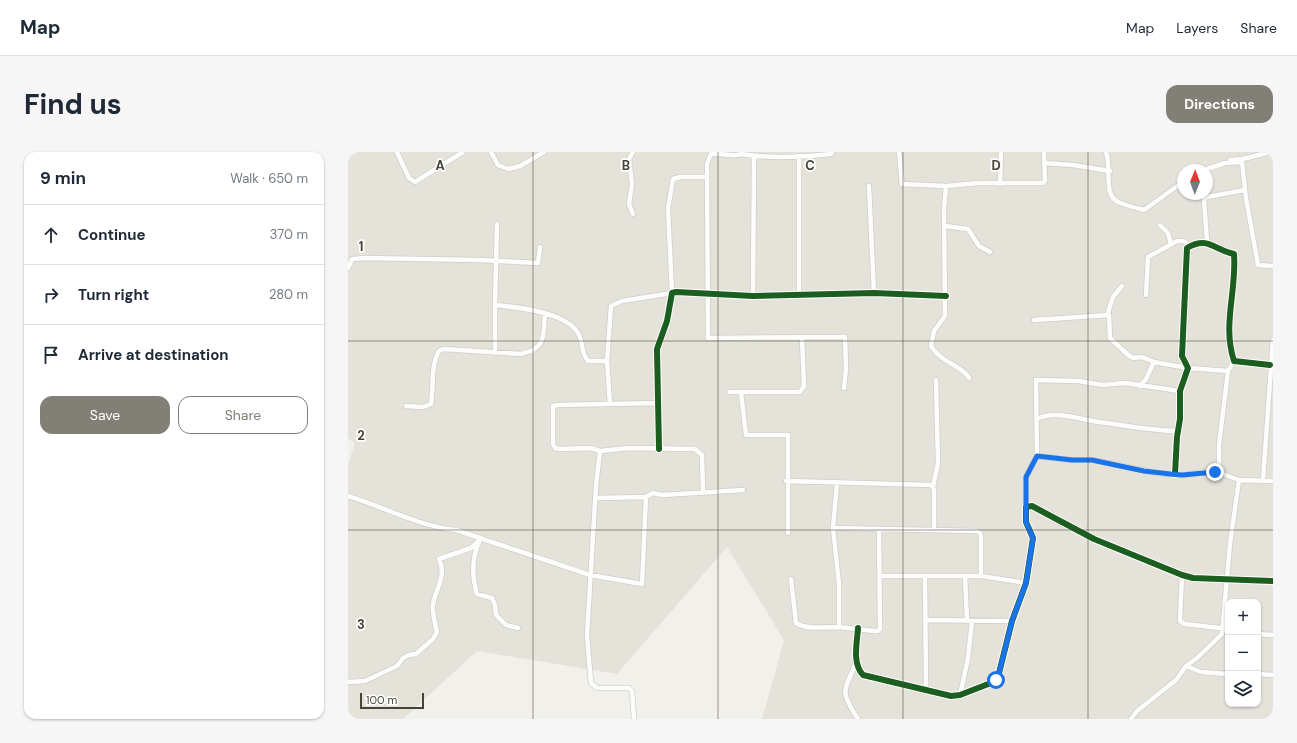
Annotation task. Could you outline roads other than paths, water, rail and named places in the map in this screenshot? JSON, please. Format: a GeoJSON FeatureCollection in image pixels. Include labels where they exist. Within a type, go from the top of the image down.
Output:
{"type":"FeatureCollection","features":[{"type":"Feature","properties":{"kind":"street"},"geometry":{"type":"LineString","coordinates":[[397,152],[409,178],[415,182],[463,152]]}},
{"type":"Feature","properties":{"kind":"street"},"geometry":{"type":"LineString","coordinates":[[491,152],[498,165],[508,169],[520,166],[544,152]]}},
{"type":"Feature","properties":{"kind":"street"},"geometry":{"type":"LineString","coordinates":[[633,152],[629,159],[632,184],[629,204],[633,214]]}},
{"type":"Feature","properties":{"kind":"street"},"geometry":{"type":"LineString","coordinates":[[832,152],[831,154],[799,156],[754,156],[741,153],[735,156],[716,152],[711,154],[707,164],[708,338],[845,337],[846,369],[844,388]]}},
{"type":"Feature","properties":{"kind":"street"},"geometry":{"type":"LineString","coordinates":[[899,152],[902,184],[946,186],[978,183],[1044,183],[1044,152]]}},
{"type":"Feature","properties":{"kind":"street"},"geometry":{"type":"LineString","coordinates":[[1000,184],[1001,152]]}},
{"type":"Feature","properties":{"kind":"street"},"geometry":{"type":"LineString","coordinates":[[1106,152],[1110,171],[1107,186],[1112,197],[1118,203],[1144,210],[1177,186]]}},
{"type":"Feature","properties":{"kind":"street"},"geometry":{"type":"LineString","coordinates":[[1230,160],[1243,159],[1270,152]]}},
{"type":"Feature","properties":{"kind":"street"},"geometry":{"type":"LineString","coordinates":[[752,296],[754,156]]}},
{"type":"Feature","properties":{"kind":"street"},"geometry":{"type":"LineString","coordinates":[[799,156],[799,296]]}},
{"type":"Feature","properties":{"kind":"street"},"geometry":{"type":"LineString","coordinates":[[1213,167],[1225,163],[1242,162],[1245,190],[1258,266],[1273,266]]}},
{"type":"Feature","properties":{"kind":"street"},"geometry":{"type":"LineString","coordinates":[[1044,163],[1073,165],[1110,171]]}},
{"type":"Feature","properties":{"kind":"street"},"geometry":{"type":"LineString","coordinates":[[659,448],[657,348],[667,321],[672,293],[668,209],[673,180],[680,177],[707,177]]}},
{"type":"Feature","properties":{"kind":"street"},"geometry":{"type":"LineString","coordinates":[[869,186],[874,294]]}},
{"type":"Feature","properties":{"kind":"street"},"geometry":{"type":"LineString","coordinates":[[946,186],[944,209],[945,316],[934,331],[931,346],[936,356],[966,372],[969,378]]}},
{"type":"Feature","properties":{"kind":"street"},"geometry":{"type":"LineString","coordinates":[[1207,242],[1204,199],[1206,197],[1245,190]]}},
{"type":"Feature","properties":{"kind":"street"},"geometry":{"type":"LineString","coordinates":[[495,353],[497,224]]}},
{"type":"Feature","properties":{"kind":"street"},"geometry":{"type":"LineString","coordinates":[[1160,225],[1168,233],[1171,244]]}},
{"type":"Feature","properties":{"kind":"street"},"geometry":{"type":"LineString","coordinates":[[945,226],[968,229],[972,232],[979,246],[990,252]]}},
{"type":"Feature","properties":{"kind":"street"},"geometry":{"type":"LineString","coordinates":[[1146,295],[1148,257],[1177,241],[1184,241],[1190,246]]}},
{"type":"Feature","properties":{"kind":"street"},"geometry":{"type":"LineString","coordinates":[[1175,474],[1180,419],[1180,392],[1188,368],[1182,356],[1187,248],[1197,242],[1207,242],[1221,251],[1234,254],[1235,264],[1230,302],[1229,346],[1234,361],[1228,371],[1219,445],[1219,469],[1215,472]]}},
{"type":"Feature","properties":{"kind":"street"},"geometry":{"type":"LineString","coordinates":[[348,268],[352,259],[364,258],[538,263],[540,247]]}},
{"type":"Feature","properties":{"kind":"street"},"geometry":{"type":"LineString","coordinates":[[1122,286],[1113,297],[1108,315],[1110,338],[1128,355],[1149,358],[1154,362],[1188,368],[1228,371]]}},
{"type":"Feature","properties":{"kind":"street"},"geometry":{"type":"LineString","coordinates":[[610,404],[607,361],[610,306],[622,301],[676,292],[752,296],[874,294],[946,296]]}},
{"type":"Feature","properties":{"kind":"street"},"geometry":{"type":"LineString","coordinates":[[495,304],[538,310],[572,326],[580,340],[582,354],[588,362],[607,361]]}},
{"type":"Feature","properties":{"kind":"street"},"geometry":{"type":"LineString","coordinates":[[406,406],[423,407],[431,404],[433,393],[433,371],[439,351],[443,349],[521,354],[532,351],[540,346],[543,338],[545,313]]}},
{"type":"Feature","properties":{"kind":"street"},"geometry":{"type":"LineString","coordinates":[[1034,320],[1108,315]]}},
{"type":"Feature","properties":{"kind":"street"},"geometry":{"type":"LineString","coordinates":[[729,392],[800,392],[804,386],[802,338]]}},
{"type":"Feature","properties":{"kind":"street"},"geometry":{"type":"LineString","coordinates":[[1263,480],[1269,417],[1270,365],[1273,340]]}},
{"type":"Feature","properties":{"kind":"street"},"geometry":{"type":"LineString","coordinates":[[1234,361],[1270,365]]}},
{"type":"Feature","properties":{"kind":"street"},"geometry":{"type":"LineString","coordinates":[[1140,386],[1146,379],[1154,362]]}},
{"type":"Feature","properties":{"kind":"street"},"geometry":{"type":"LineString","coordinates":[[934,530],[933,487],[938,463],[936,380]]}},
{"type":"Feature","properties":{"kind":"street"},"geometry":{"type":"LineString","coordinates":[[858,628],[856,662],[858,670],[863,675],[951,696],[960,695],[985,686],[998,677],[1012,621],[1026,583],[1033,538],[1026,522],[1026,477],[1037,456],[1036,380],[1079,381],[1102,385],[1125,383],[1180,392]]}},
{"type":"Feature","properties":{"kind":"street"},"geometry":{"type":"LineString","coordinates":[[742,393],[746,435],[788,435],[786,481],[788,533]]}},
{"type":"Feature","properties":{"kind":"street"},"geometry":{"type":"LineString","coordinates":[[659,403],[553,406],[555,448],[591,448],[600,451],[629,448],[695,449],[702,455],[703,492]]}},
{"type":"Feature","properties":{"kind":"street"},"geometry":{"type":"LineString","coordinates":[[1037,419],[1044,415],[1070,417],[1155,431],[1178,431]]}},
{"type":"Feature","properties":{"kind":"street"},"geometry":{"type":"LineString","coordinates":[[600,451],[596,486],[587,635],[591,683],[597,688],[629,688],[632,691],[634,719]]}},
{"type":"Feature","properties":{"kind":"street"},"geometry":{"type":"LineString","coordinates":[[1037,456],[1072,460],[1092,460],[1144,471],[1175,474],[1215,472],[1239,480],[1273,481]]}},
{"type":"Feature","properties":{"kind":"street"},"geometry":{"type":"LineString","coordinates":[[1225,617],[1224,605],[1228,580],[1230,544],[1239,480]]}},
{"type":"Feature","properties":{"kind":"street"},"geometry":{"type":"LineString","coordinates":[[786,481],[930,485],[933,487]]}},
{"type":"Feature","properties":{"kind":"street"},"geometry":{"type":"LineString","coordinates":[[837,483],[833,528],[838,584],[839,627]]}},
{"type":"Feature","properties":{"kind":"street"},"geometry":{"type":"LineString","coordinates":[[596,498],[646,497],[653,493],[662,496],[743,490]]}},
{"type":"Feature","properties":{"kind":"street"},"geometry":{"type":"LineString","coordinates":[[348,496],[402,516],[444,529],[456,530],[590,575],[642,584],[646,497]]}},
{"type":"Feature","properties":{"kind":"street"},"geometry":{"type":"LineString","coordinates":[[1026,507],[1032,506],[1094,540],[1182,575],[1193,578],[1273,581]]}},
{"type":"Feature","properties":{"kind":"street"},"geometry":{"type":"LineString","coordinates":[[833,528],[970,531],[980,533],[981,576]]}},
{"type":"Feature","properties":{"kind":"street"},"geometry":{"type":"LineString","coordinates":[[791,579],[796,623],[801,626],[858,628],[878,631],[880,629],[879,529]]}},
{"type":"Feature","properties":{"kind":"street"},"geometry":{"type":"LineString","coordinates":[[480,539],[473,566],[477,594],[492,598],[495,605],[496,615],[506,625],[518,628]]}},
{"type":"Feature","properties":{"kind":"street"},"geometry":{"type":"LineString","coordinates":[[348,682],[365,681],[398,666],[403,658],[409,654],[416,654],[433,639],[437,632],[433,618],[433,606],[443,572],[440,559],[441,557],[458,554],[471,548],[480,539]]}},
{"type":"Feature","properties":{"kind":"street"},"geometry":{"type":"LineString","coordinates":[[1182,575],[1180,620],[1185,624],[1225,629]]}},
{"type":"Feature","properties":{"kind":"street"},"geometry":{"type":"LineString","coordinates":[[880,576],[981,576],[1026,583]]}},
{"type":"Feature","properties":{"kind":"street"},"geometry":{"type":"LineString","coordinates":[[924,576],[926,690]]}},
{"type":"Feature","properties":{"kind":"street"},"geometry":{"type":"LineString","coordinates":[[960,695],[970,646],[965,576]]}},
{"type":"Feature","properties":{"kind":"street"},"geometry":{"type":"LineString","coordinates":[[925,620],[1012,621]]}},
{"type":"Feature","properties":{"kind":"street"},"geometry":{"type":"LineString","coordinates":[[1131,719],[1137,711],[1176,680],[1186,666],[1198,658],[1225,630]]}},
{"type":"Feature","properties":{"kind":"street"},"geometry":{"type":"LineString","coordinates":[[1261,634],[1273,635]]}},
{"type":"Feature","properties":{"kind":"street"},"geometry":{"type":"LineString","coordinates":[[856,662],[844,690],[846,700],[858,719]]}},
{"type":"Feature","properties":{"kind":"street"},"geometry":{"type":"LineString","coordinates":[[1186,666],[1201,672],[1225,674]]}},
{"type":"Feature","properties":{"kind":"street"},"geometry":{"type":"LineString","coordinates":[[1261,674],[1273,675]]}}]}
